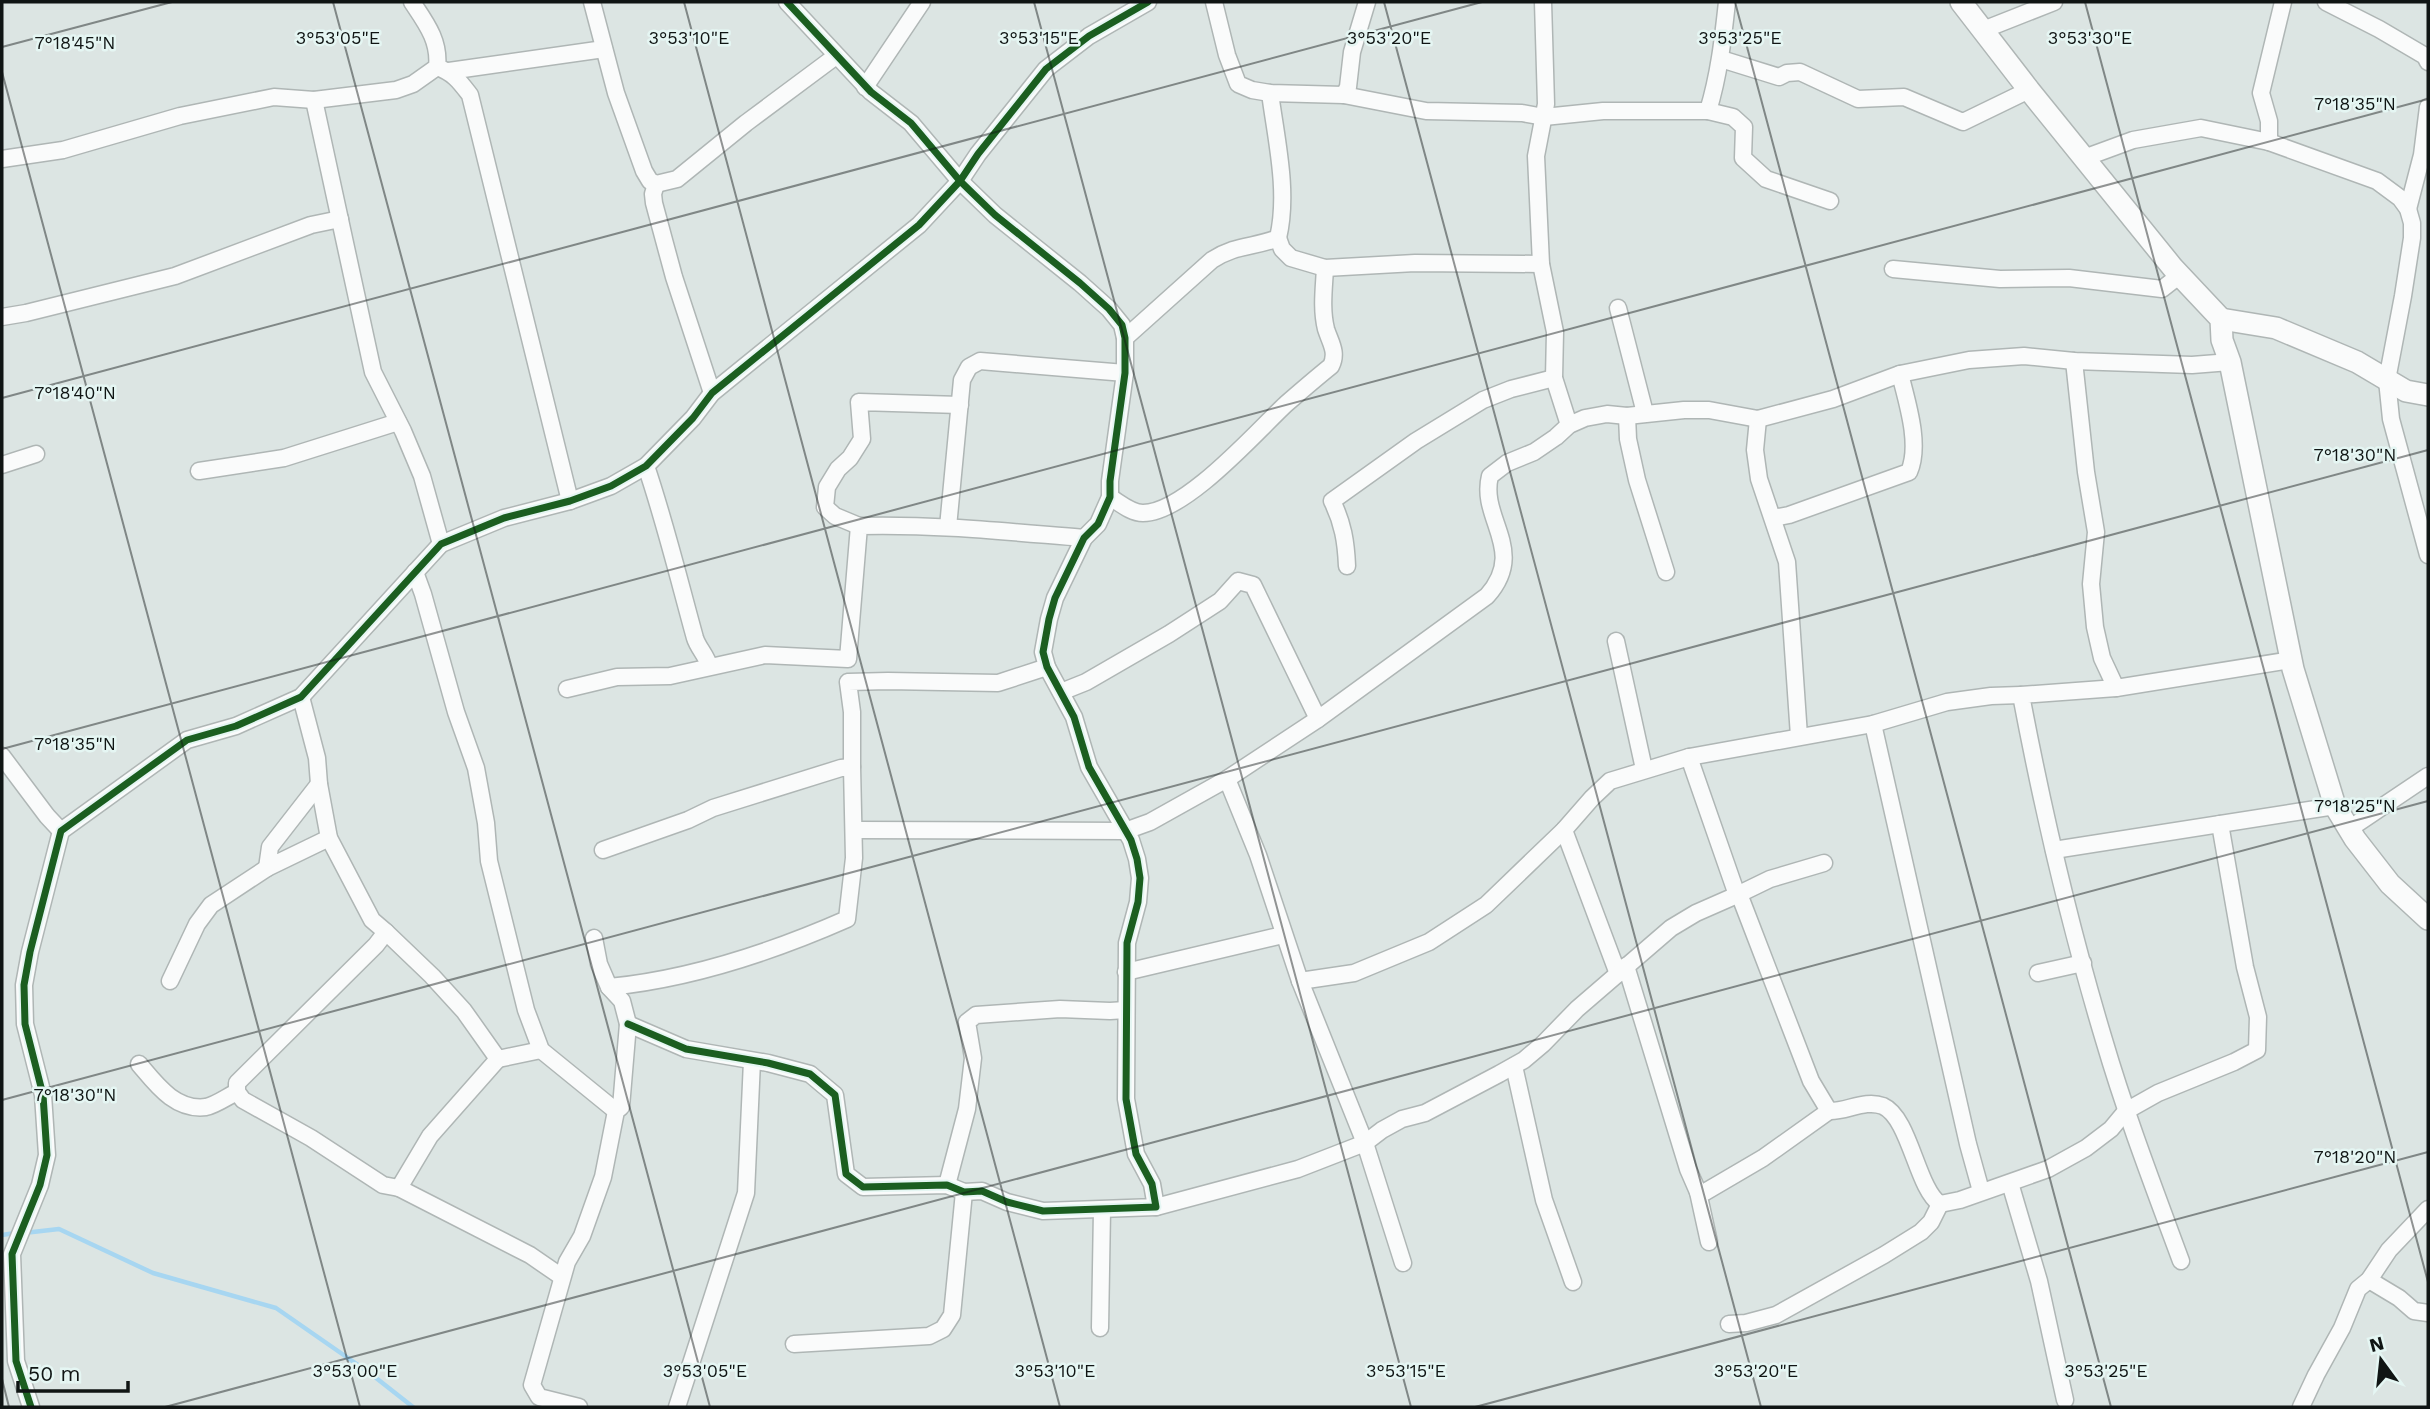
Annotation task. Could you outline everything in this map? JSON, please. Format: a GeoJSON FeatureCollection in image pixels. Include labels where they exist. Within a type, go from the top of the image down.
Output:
{"type":"FeatureCollection","features":[{"type":"Feature","properties":{"kind":"street"},"geometry":{"type":"LineString","coordinates":[[412,2],[435,37],[443,69],[458,78],[470,95],[570,501]]}},
{"type":"Feature","properties":{"kind":"street"},"geometry":{"type":"LineString","coordinates":[[592,2],[616,93],[644,171],[650,181],[656,184],[677,179],[836,56]]}},
{"type":"Feature","properties":{"kind":"street"},"geometry":{"type":"LineString","coordinates":[[787,2],[865,87],[911,123],[960,181],[1006,224],[1109,309],[1122,325],[1125,338],[1125,373],[1110,481],[1111,497],[1098,524],[1084,538],[1055,598],[1043,652],[1047,667],[1074,717],[1089,767],[1131,841],[1140,878],[1138,902],[1127,943],[1126,1099],[1136,1153],[1152,1184],[1156,1207]]}},
{"type":"Feature","properties":{"kind":"street"},"geometry":{"type":"LineString","coordinates":[[865,87],[922,2]]}},
{"type":"Feature","properties":{"kind":"street"},"geometry":{"type":"LineString","coordinates":[[31,1407],[16,1361],[7,1293],[12,1254],[40,1185],[47,1155],[43,1095],[25,1024],[24,985],[61,831],[187,740],[236,726],[301,697],[441,544],[504,518],[570,501],[611,486],[646,466],[693,418],[712,394],[900,242],[960,181],[978,154],[1046,69],[1089,36],[1148,2]]}},
{"type":"Feature","properties":{"kind":"street"},"geometry":{"type":"LineString","coordinates":[[1213,2],[1237,84],[1252,90],[1344,95],[1426,111],[1522,113],[1544,117],[1603,111],[1709,111],[1733,117],[1744,127],[1743,158],[1766,179],[1830,201]]}},
{"type":"Feature","properties":{"kind":"street"},"geometry":{"type":"LineString","coordinates":[[1344,95],[1348,87],[1352,52],[1367,2]]}},
{"type":"Feature","properties":{"kind":"street"},"geometry":{"type":"LineString","coordinates":[[1543,2],[1546,104],[1536,156],[1541,264],[1555,332],[1554,378],[1569,425]]}},
{"type":"Feature","properties":{"kind":"street"},"geometry":{"type":"LineString","coordinates":[[1709,111],[1721,59],[1727,2]]}},
{"type":"Feature","properties":{"kind":"street"},"geometry":{"type":"LineString","coordinates":[[1961,2],[2084,158],[2180,275],[2221,319],[2276,328],[2357,362],[2406,391],[2428,395]]}},
{"type":"Feature","properties":{"kind":"street"},"geometry":{"type":"LineString","coordinates":[[1983,30],[2054,2]]}},
{"type":"Feature","properties":{"kind":"street"},"geometry":{"type":"LineString","coordinates":[[2269,142],[2269,121],[2261,93],[2283,2]]}},
{"type":"Feature","properties":{"kind":"street"},"geometry":{"type":"LineString","coordinates":[[2326,2],[2425,56],[2428,62]]}},
{"type":"Feature","properties":{"kind":"street"},"geometry":{"type":"LineString","coordinates":[[2,159],[64,150],[180,116],[274,97],[314,100],[396,90],[443,69],[604,49]]}},
{"type":"Feature","properties":{"kind":"street"},"geometry":{"type":"LineString","coordinates":[[1721,59],[1779,77],[1800,72],[1858,99],[1904,97],[1963,122],[2029,90]]}},
{"type":"Feature","properties":{"kind":"street"},"geometry":{"type":"LineString","coordinates":[[1270,93],[1280,163],[1282,222],[1278,238],[1282,249],[1291,258],[1325,268],[1415,264],[1541,264]]}},
{"type":"Feature","properties":{"kind":"street"},"geometry":{"type":"LineString","coordinates":[[314,100],[373,372],[422,476],[441,544]]}},
{"type":"Feature","properties":{"kind":"street"},"geometry":{"type":"LineString","coordinates":[[2408,209],[2422,155],[2428,107]]}},
{"type":"Feature","properties":{"kind":"street"},"geometry":{"type":"LineString","coordinates":[[2084,158],[2133,140],[2200,128],[2269,142],[2377,181],[2400,198],[2408,209],[2420,239],[2403,296],[2387,380],[2391,419],[2428,555]]}},
{"type":"Feature","properties":{"kind":"street"},"geometry":{"type":"LineString","coordinates":[[656,184],[654,203],[674,277],[712,394]]}},
{"type":"Feature","properties":{"kind":"street"},"geometry":{"type":"LineString","coordinates":[[2,317],[175,276],[311,225],[340,219]]}},
{"type":"Feature","properties":{"kind":"street"},"geometry":{"type":"LineString","coordinates":[[1125,338],[1225,251],[1278,238]]}},
{"type":"Feature","properties":{"kind":"street"},"geometry":{"type":"LineString","coordinates":[[1111,497],[1140,514],[1150,513],[1175,502],[1210,477],[1287,403],[1331,366],[1334,350],[1326,328],[1323,303],[1325,268]]}},
{"type":"Feature","properties":{"kind":"street"},"geometry":{"type":"LineString","coordinates":[[1893,269],[2000,279],[2069,278],[2162,289],[2180,275]]}},
{"type":"Feature","properties":{"kind":"street"},"geometry":{"type":"LineString","coordinates":[[1618,308],[1645,413]]}},
{"type":"Feature","properties":{"kind":"street"},"geometry":{"type":"LineString","coordinates":[[2221,319],[2222,340],[2230,362],[2291,660],[2335,806],[2390,884],[2428,919]]}},
{"type":"Feature","properties":{"kind":"street"},"geometry":{"type":"LineString","coordinates":[[853,830],[1125,831],[1150,822],[1227,779],[1318,719],[1477,605],[1500,582],[1504,558],[1487,493],[1490,476],[1507,463],[1534,452],[1569,425],[1585,418],[1606,414],[1627,416],[1709,410],[1758,419],[1833,399],[1900,374],[1969,360],[2024,356],[2074,361],[2192,365],[2230,362]]}},
{"type":"Feature","properties":{"kind":"street"},"geometry":{"type":"LineString","coordinates":[[948,527],[962,380],[969,367],[980,361],[1125,373]]}},
{"type":"Feature","properties":{"kind":"street"},"geometry":{"type":"LineString","coordinates":[[2074,361],[2086,472],[2096,533],[2091,584],[2095,627],[2102,659],[2116,688]]}},
{"type":"Feature","properties":{"kind":"street"},"geometry":{"type":"LineString","coordinates":[[1773,518],[1789,515],[1909,472],[1913,462],[1914,444],[1900,374]]}},
{"type":"Feature","properties":{"kind":"street"},"geometry":{"type":"LineString","coordinates":[[1347,566],[1346,541],[1341,519],[1332,501],[1416,441],[1483,400],[1511,389],[1554,378]]}},
{"type":"Feature","properties":{"kind":"street"},"geometry":{"type":"LineString","coordinates":[[960,405],[859,402],[862,439],[827,488],[825,507],[835,516],[859,526],[948,527],[1084,538]]}},
{"type":"Feature","properties":{"kind":"street"},"geometry":{"type":"LineString","coordinates":[[1627,416],[1628,439],[1637,480],[1666,572]]}},
{"type":"Feature","properties":{"kind":"street"},"geometry":{"type":"LineString","coordinates":[[1758,419],[1755,450],[1759,479],[1787,562],[1799,736]]}},
{"type":"Feature","properties":{"kind":"street"},"geometry":{"type":"LineString","coordinates":[[199,471],[284,458],[398,422]]}},
{"type":"Feature","properties":{"kind":"street"},"geometry":{"type":"LineString","coordinates":[[2,465],[36,454]]}},
{"type":"Feature","properties":{"kind":"street"},"geometry":{"type":"LineString","coordinates":[[646,466],[696,641],[709,666]]}},
{"type":"Feature","properties":{"kind":"street"},"geometry":{"type":"LineString","coordinates":[[609,987],[695,972],[801,939],[847,919],[854,858],[852,712],[848,659],[859,526]]}},
{"type":"Feature","properties":{"kind":"street"},"geometry":{"type":"LineString","coordinates":[[415,572],[424,594],[456,712],[476,768],[492,874],[526,1010],[541,1050],[616,1111]]}},
{"type":"Feature","properties":{"kind":"street"},"geometry":{"type":"LineString","coordinates":[[1061,692],[1086,682],[1169,635],[1220,601],[1238,581],[1253,586],[1318,719]]}},
{"type":"Feature","properties":{"kind":"street"},"geometry":{"type":"LineString","coordinates":[[1616,641],[1644,769]]}},
{"type":"Feature","properties":{"kind":"street"},"geometry":{"type":"LineString","coordinates":[[567,689],[617,677],[670,676],[765,655],[848,659]]}},
{"type":"Feature","properties":{"kind":"street"},"geometry":{"type":"LineString","coordinates":[[1300,981],[1354,973],[1429,942],[1486,905],[1564,830],[1610,781],[1644,769],[1689,757],[1873,724],[1947,702],[1991,696],[2116,688],[2291,660]]}},
{"type":"Feature","properties":{"kind":"street"},"geometry":{"type":"LineString","coordinates":[[848,682],[998,683],[1047,667]]}},
{"type":"Feature","properties":{"kind":"street"},"geometry":{"type":"LineString","coordinates":[[2021,695],[2054,850],[2104,1041],[2126,1111],[2181,1261]]}},
{"type":"Feature","properties":{"kind":"street"},"geometry":{"type":"LineString","coordinates":[[301,697],[317,758],[329,838],[372,920],[432,976],[464,1011],[498,1059]]}},
{"type":"Feature","properties":{"kind":"street"},"geometry":{"type":"LineString","coordinates":[[1873,724],[1981,1191]]}},
{"type":"Feature","properties":{"kind":"street"},"geometry":{"type":"LineString","coordinates":[[2,756],[61,831]]}},
{"type":"Feature","properties":{"kind":"street"},"geometry":{"type":"LineString","coordinates":[[1689,757],[1737,895],[1741,899],[1811,1081],[1829,1111]]}},
{"type":"Feature","properties":{"kind":"street"},"geometry":{"type":"LineString","coordinates":[[604,850],[688,820],[713,808],[841,768],[852,767]]}},
{"type":"Feature","properties":{"kind":"street"},"geometry":{"type":"LineString","coordinates":[[2349,829],[2428,776]]}},
{"type":"Feature","properties":{"kind":"street"},"geometry":{"type":"LineString","coordinates":[[1227,779],[1258,855],[1300,981],[1365,1143],[1403,1263]]}},
{"type":"Feature","properties":{"kind":"street"},"geometry":{"type":"LineString","coordinates":[[267,868],[270,847],[319,784]]}},
{"type":"Feature","properties":{"kind":"street"},"geometry":{"type":"LineString","coordinates":[[2054,850],[2335,806]]}},
{"type":"Feature","properties":{"kind":"street"},"geometry":{"type":"LineString","coordinates":[[1940,1204],[1960,1200],[2048,1169],[2086,1148],[2111,1129],[2126,1111],[2158,1093],[2257,1050],[2258,1017],[2242,955],[2220,824]]}},
{"type":"Feature","properties":{"kind":"street"},"geometry":{"type":"LineString","coordinates":[[1564,830],[1622,970],[1698,1192],[1709,1242]]}},
{"type":"Feature","properties":{"kind":"street"},"geometry":{"type":"LineString","coordinates":[[170,981],[197,924],[211,905],[267,868],[329,838]]}},
{"type":"Feature","properties":{"kind":"street"},"geometry":{"type":"LineString","coordinates":[[628,1024],[686,1049],[810,1074],[835,1095],[846,1174],[863,1187],[947,1185],[964,1192],[982,1192],[1007,1202],[1043,1211],[1156,1207],[1298,1169],[1365,1143],[1402,1119],[1425,1113],[1514,1066],[1543,1044],[1577,1009],[1671,928],[1696,913],[1770,879],[1824,863]]}},
{"type":"Feature","properties":{"kind":"street"},"geometry":{"type":"LineString","coordinates":[[386,932],[237,1083],[237,1092],[243,1100],[311,1138],[383,1185],[399,1188],[530,1255],[562,1277]]}},
{"type":"Feature","properties":{"kind":"street"},"geometry":{"type":"LineString","coordinates":[[1126,972],[1283,935]]}},
{"type":"Feature","properties":{"kind":"street"},"geometry":{"type":"LineString","coordinates":[[579,1407],[539,1397],[532,1385],[562,1277],[582,1236],[603,1177],[616,1111],[621,1107],[628,1024],[622,1001],[609,987],[599,964],[594,939]]}},
{"type":"Feature","properties":{"kind":"street"},"geometry":{"type":"LineString","coordinates":[[2038,973],[2083,963]]}},
{"type":"Feature","properties":{"kind":"street"},"geometry":{"type":"LineString","coordinates":[[947,1185],[968,1096],[973,1058],[967,1022],[976,1014],[1060,1009],[1126,1010]]}},
{"type":"Feature","properties":{"kind":"street"},"geometry":{"type":"LineString","coordinates":[[399,1188],[430,1136],[498,1059],[541,1050]]}},
{"type":"Feature","properties":{"kind":"street"},"geometry":{"type":"LineString","coordinates":[[677,1407],[746,1193],[752,1061]]}},
{"type":"Feature","properties":{"kind":"street"},"geometry":{"type":"LineString","coordinates":[[139,1064],[166,1096],[187,1104],[206,1107],[237,1092]]}},
{"type":"Feature","properties":{"kind":"street"},"geometry":{"type":"LineString","coordinates":[[1514,1066],[1544,1200],[1573,1282]]}},
{"type":"Feature","properties":{"kind":"street"},"geometry":{"type":"LineString","coordinates":[[1698,1192],[1704,1192],[1763,1157],[1829,1111],[1841,1112],[1861,1104],[1881,1105],[1893,1113],[1918,1162],[1928,1192],[1940,1204]]}},
{"type":"Feature","properties":{"kind":"street"},"geometry":{"type":"LineString","coordinates":[[2010,1182],[2039,1282],[2065,1399]]}},
{"type":"Feature","properties":{"kind":"street"},"geometry":{"type":"LineString","coordinates":[[794,1344],[929,1336],[943,1329],[952,1315],[964,1192]]}},
{"type":"Feature","properties":{"kind":"street"},"geometry":{"type":"LineString","coordinates":[[1729,1324],[1746,1323],[1776,1315],[1884,1255],[1921,1232],[1931,1222],[1940,1204]]}},
{"type":"Feature","properties":{"kind":"street"},"geometry":{"type":"LineString","coordinates":[[2301,1407],[2342,1328],[2358,1289],[2369,1280],[2389,1250],[2428,1209]]}},
{"type":"Feature","properties":{"kind":"street"},"geometry":{"type":"LineString","coordinates":[[1100,1328],[1102,1210]]}},
{"type":"Feature","properties":{"kind":"street"},"geometry":{"type":"LineString","coordinates":[[2369,1280],[2399,1298],[2414,1311],[2428,1313]]}},
{"type":"Feature","properties":{"kind":"waterway"},"geometry":{"type":"LineString","coordinates":[[24,1233],[59,1229],[153,1273],[276,1308],[371,1374],[413,1407]]}},
{"type":"Feature","properties":{"kind":"waterway"},"geometry":{"type":"LineString","coordinates":[[2,1235],[15,1233]]}},
{"type":"Feature","properties":{"kind":"cycle path"},"geometry":{"type":"LineString","coordinates":[[628,1024],[686,1049],[768,1063],[810,1074],[835,1095],[846,1174],[863,1187],[947,1185],[964,1192],[982,1191],[1007,1202],[1043,1211],[1156,1207],[1152,1184],[1136,1154],[1126,1099],[1127,943],[1138,902],[1140,878],[1137,859],[1131,840],[1089,767],[1074,717],[1047,667],[1043,652],[1055,598],[1084,538],[1098,524],[1110,497],[1125,373],[1125,338],[1122,325],[1109,309],[1080,283],[995,215],[960,181],[911,123],[871,92],[787,2]]}},
{"type":"Feature","properties":{"kind":"cycle path"},"geometry":{"type":"LineString","coordinates":[[31,1407],[16,1361],[12,1254],[40,1185],[47,1155],[43,1095],[25,1024],[24,985],[61,831],[187,740],[236,726],[301,697],[441,544],[504,518],[570,501],[611,486],[646,466],[693,418],[712,393],[919,225],[960,181],[978,154],[1046,69],[1089,36],[1148,2]]}}]}
